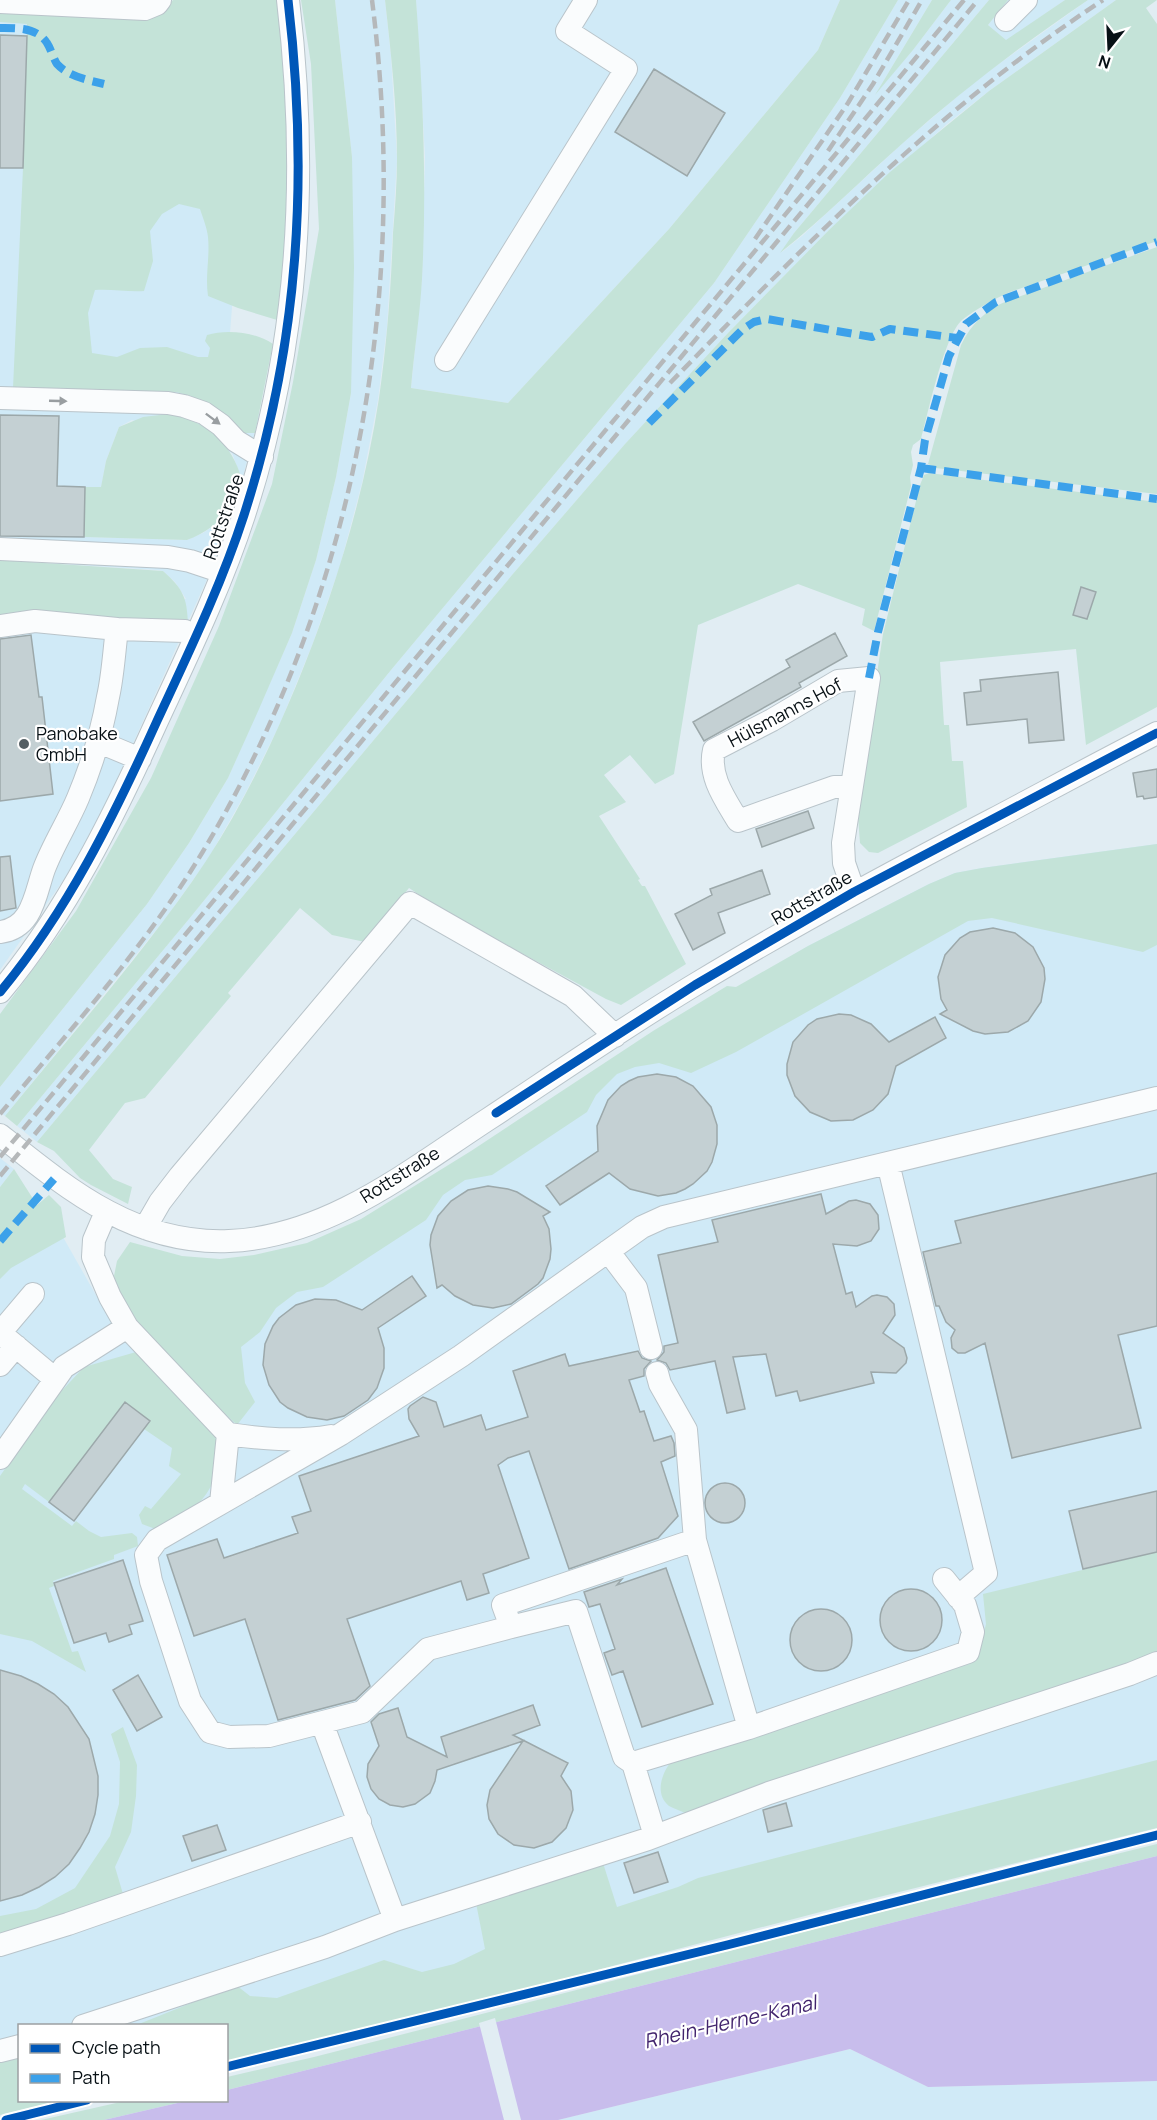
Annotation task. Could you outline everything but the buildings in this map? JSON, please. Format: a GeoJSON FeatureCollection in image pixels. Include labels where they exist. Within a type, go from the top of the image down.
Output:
{"type":"FeatureCollection","features":[{"type":"Feature","properties":{"kind":"street"},"geometry":{"type":"LineString","coordinates":[[0,2],[80,2],[145,9],[157,4],[160,0]]}},
{"type":"Feature","properties":{"kind":"street","name":"Rottstraße"},"geometry":{"type":"LineString","coordinates":[[0,992],[17,972],[66,900],[140,759],[223,572],[262,458],[282,364],[291,307],[299,212],[299,118],[288,0]]}},
{"type":"Feature","properties":{"kind":"street"},"geometry":{"type":"LineString","coordinates":[[446,360],[626,69],[567,31],[586,0]]}},
{"type":"Feature","properties":{"kind":"street"},"geometry":{"type":"LineString","coordinates":[[1006,20],[1026,0]]}},
{"type":"Feature","properties":{"kind":"street"},"geometry":{"type":"LineString","coordinates":[[0,398],[168,403],[184,406],[204,413],[221,425],[236,441],[262,458]]}},
{"type":"Feature","properties":{"kind":"street"},"geometry":{"type":"LineString","coordinates":[[0,549],[168,557],[190,561],[223,572]]}},
{"type":"Feature","properties":{"kind":"street"},"geometry":{"type":"LineString","coordinates":[[0,626],[35,621],[117,629],[185,631],[196,636]]}},
{"type":"Feature","properties":{"kind":"street"},"geometry":{"type":"LineString","coordinates":[[0,932],[7,931],[23,921],[32,910],[44,869],[78,798],[97,741],[108,697],[117,629]]}},
{"type":"Feature","properties":{"kind":"street","name":"Hülsmanns Hof"},"geometry":{"type":"LineString","coordinates":[[851,787],[834,787],[738,821],[719,789],[711,762],[714,750],[772,720],[838,681],[869,678],[843,843],[844,863],[854,892]]}},
{"type":"Feature","properties":{"kind":"street","name":"Rottstraße"},"geometry":{"type":"LineString","coordinates":[[0,1135],[54,1179],[125,1222],[182,1238],[231,1241],[300,1228],[330,1217],[354,1204],[694,985],[854,892],[1157,733]]}},
{"type":"Feature","properties":{"kind":"street"},"geometry":{"type":"LineString","coordinates":[[97,741],[140,759]]}},
{"type":"Feature","properties":{"kind":"street"},"geometry":{"type":"LineString","coordinates":[[146,1228],[160,1202],[180,1176],[410,903],[573,996],[615,1036]]}},
{"type":"Feature","properties":{"kind":"street"},"geometry":{"type":"LineString","coordinates":[[655,1836],[633,1763],[624,1758],[576,1611],[428,1649],[362,1712],[269,1736],[229,1737],[210,1732],[190,1701],[151,1581],[146,1555],[157,1540],[341,1434],[461,1356],[642,1227],[664,1217],[1157,1098]]}},
{"type":"Feature","properties":{"kind":"street"},"geometry":{"type":"LineString","coordinates":[[888,1163],[986,1573],[958,1597]]}},
{"type":"Feature","properties":{"kind":"street"},"geometry":{"type":"LineString","coordinates":[[106,1212],[94,1240],[93,1257],[110,1297],[127,1327],[228,1434],[309,1440],[341,1434]]}},
{"type":"Feature","properties":{"kind":"street"},"geometry":{"type":"LineString","coordinates":[[608,1251],[636,1288],[651,1348]]}},
{"type":"Feature","properties":{"kind":"street"},"geometry":{"type":"LineString","coordinates":[[0,1365],[5,1337],[33,1294]]}},
{"type":"Feature","properties":{"kind":"street"},"geometry":{"type":"LineString","coordinates":[[0,1458],[64,1366],[127,1327]]}},
{"type":"Feature","properties":{"kind":"street"},"geometry":{"type":"LineString","coordinates":[[5,1337],[55,1379]]}},
{"type":"Feature","properties":{"kind":"street"},"geometry":{"type":"LineString","coordinates":[[657,1373],[660,1384],[686,1430],[695,1540],[749,1728]]}},
{"type":"Feature","properties":{"kind":"street"},"geometry":{"type":"LineString","coordinates":[[221,1503],[228,1434]]}},
{"type":"Feature","properties":{"kind":"street"},"geometry":{"type":"LineString","coordinates":[[511,1628],[503,1605],[695,1540]]}},
{"type":"Feature","properties":{"kind":"street"},"geometry":{"type":"LineString","coordinates":[[633,1763],[749,1728],[968,1652],[973,1632],[965,1605],[944,1579]]}},
{"type":"Feature","properties":{"kind":"street"},"geometry":{"type":"LineString","coordinates":[[86,2024],[325,1947],[395,1920],[655,1836],[769,1793],[1130,1674],[1157,1663]]}},
{"type":"Feature","properties":{"kind":"street"},"geometry":{"type":"LineString","coordinates":[[322,1723],[395,1920]]}},
{"type":"Feature","properties":{"kind":"street"},"geometry":{"type":"LineString","coordinates":[[0,1945],[68,1924],[360,1822]]}},
{"type":"Feature","properties":{"kind":"street"},"geometry":{"type":"LineString","coordinates":[[0,2051],[18,2046]]}},
{"type":"Feature","properties":{"kind":"shaded area"},"geometry":{"type":"Polygon","coordinates":[[[335,0],[385,0],[397,159],[387,327],[378,400],[362,483],[340,566],[313,643],[279,726],[245,794],[208,859],[165,919],[5,1116],[0,1112],[0,1087],[147,904],[189,843],[228,778],[292,633],[316,560],[336,477],[351,393],[352,157],[335,0]]]}},
{"type":"Feature","properties":{"kind":"shaded area"},"geometry":{"type":"Polygon","coordinates":[[[416,0],[840,0],[818,50],[669,229],[508,403],[411,388],[422,279],[425,156],[416,0]]]}},
{"type":"Feature","properties":{"kind":"shaded area"},"geometry":{"type":"Polygon","coordinates":[[[898,0],[932,0],[878,90],[913,50],[951,0],[989,0],[794,233],[782,252],[905,141],[978,79],[1088,0],[1116,0],[947,124],[829,230],[727,334],[625,444],[512,575],[37,1142],[17,1126],[391,670],[714,283],[840,98],[898,0]]]}},
{"type":"Feature","properties":{"kind":"shaded area"},"geometry":{"type":"Polygon","coordinates":[[[1008,0],[1065,0],[1006,41],[988,25],[1008,0]]]}},
{"type":"Feature","properties":{"kind":"shaded area"},"geometry":{"type":"Polygon","coordinates":[[[0,13],[125,38],[234,282],[230,333],[259,416],[242,480],[232,453],[132,420],[119,427],[106,461],[101,488],[84,537],[187,540],[216,524],[237,497],[208,577],[99,819],[72,868],[0,970],[0,616],[186,599],[175,582],[163,571],[0,560],[0,13]]]}},
{"type":"Feature","properties":{"kind":"shaded area"},"geometry":{"type":"Polygon","coordinates":[[[1157,844],[1157,1799],[228,2026],[18,2024],[18,2085],[0,2089],[0,1267],[59,1230],[101,1304],[128,1281],[294,1263],[808,946],[929,884],[955,873],[1157,844]]]}},
{"type":"Feature","properties":{"kind":"shaded area"},"geometry":{"type":"Polygon","coordinates":[[[0,1158],[14,1169],[0,1187],[0,1158]]]}},
{"type":"Feature","properties":{"kind":"shaded area"},"geometry":{"type":"Polygon","coordinates":[[[850,2049],[928,2087],[1157,2081],[1157,2120],[558,2120],[850,2049]]]}},
{"type":"Feature","properties":{"kind":"green space"},"geometry":{"type":"Polygon","coordinates":[[[173,0],[278,0],[286,98],[288,197],[277,320],[208,296],[208,244],[205,223],[200,209],[179,204],[162,214],[150,231],[153,261],[144,291],[95,290],[88,313],[92,353],[117,357],[140,348],[167,347],[198,357],[208,357],[210,348],[205,341],[207,335],[223,332],[241,333],[266,340],[273,344],[255,433],[244,433],[213,407],[197,398],[176,392],[13,388],[27,24],[0,22],[0,13],[167,7],[173,0]]]}},
{"type":"Feature","properties":{"kind":"green space"},"geometry":{"type":"Polygon","coordinates":[[[301,0],[335,0],[352,157],[354,268],[351,393],[336,477],[316,560],[292,633],[228,778],[189,843],[147,904],[0,1087],[0,1014],[76,911],[151,778],[219,626],[272,484],[293,382],[319,229],[311,64],[301,0]]]}},
{"type":"Feature","properties":{"kind":"green space"},"geometry":{"type":"Polygon","coordinates":[[[385,0],[416,0],[424,140],[424,209],[421,293],[411,388],[508,403],[669,229],[818,50],[840,0],[898,0],[840,98],[714,283],[391,670],[17,1126],[5,1116],[159,927],[206,861],[232,819],[286,708],[310,651],[335,581],[356,508],[373,435],[388,316],[396,196],[397,139],[385,0]]]}},
{"type":"Feature","properties":{"kind":"green space"},"geometry":{"type":"Polygon","coordinates":[[[932,0],[951,0],[875,95],[932,0]]]}},
{"type":"Feature","properties":{"kind":"green space"},"geometry":{"type":"Polygon","coordinates":[[[989,0],[1008,0],[988,25],[1006,40],[1065,0],[1088,0],[1016,51],[947,105],[780,253],[794,233],[989,0]]]}},
{"type":"Feature","properties":{"kind":"green space"},"geometry":{"type":"Polygon","coordinates":[[[1116,0],[1157,0],[1146,8],[1157,24],[1157,241],[1010,292],[973,312],[955,329],[943,358],[921,439],[913,445],[911,452],[913,465],[910,477],[911,486],[874,631],[862,625],[865,609],[798,584],[698,625],[674,774],[655,784],[630,755],[604,775],[626,802],[599,816],[640,879],[638,880],[642,886],[645,886],[686,964],[621,1005],[446,912],[409,888],[365,942],[332,935],[300,908],[228,993],[231,996],[145,1098],[125,1103],[89,1150],[113,1179],[132,1187],[128,1204],[80,1178],[54,1151],[37,1142],[512,575],[625,444],[727,334],[829,230],[890,172],[989,91],[1116,0]]]}},
{"type":"Feature","properties":{"kind":"green space"},"geometry":{"type":"Polygon","coordinates":[[[1157,247],[1157,494],[936,468],[928,464],[961,345],[980,318],[1007,301],[1157,247]]]}},
{"type":"Feature","properties":{"kind":"green space"},"geometry":{"type":"Polygon","coordinates":[[[168,414],[194,422],[216,435],[232,455],[242,480],[229,509],[207,530],[187,540],[84,537],[85,487],[101,487],[106,461],[119,427],[143,417],[168,414]]]}},
{"type":"Feature","properties":{"kind":"green space"},"geometry":{"type":"Polygon","coordinates":[[[929,473],[1157,502],[1157,707],[1086,745],[1076,649],[940,662],[944,725],[949,725],[952,761],[963,761],[967,807],[878,853],[869,852],[860,843],[857,804],[883,634],[920,485],[924,475],[929,473]]]}},
{"type":"Feature","properties":{"kind":"green space"},"geometry":{"type":"Polygon","coordinates":[[[0,560],[163,571],[183,594],[188,624],[0,616],[0,560]]]}},
{"type":"Feature","properties":{"kind":"green space"},"geometry":{"type":"Polygon","coordinates":[[[1157,844],[1157,945],[1143,952],[992,918],[968,921],[736,1052],[691,1073],[659,1063],[635,1067],[617,1074],[596,1095],[587,1112],[492,1175],[465,1180],[443,1195],[426,1220],[323,1287],[297,1292],[276,1308],[260,1332],[241,1347],[245,1383],[255,1402],[237,1425],[182,1374],[141,1329],[118,1293],[114,1276],[117,1261],[130,1242],[182,1256],[220,1259],[254,1255],[307,1243],[361,1219],[727,986],[736,987],[808,946],[929,884],[955,873],[982,868],[1157,844]]]}},
{"type":"Feature","properties":{"kind":"green space"},"geometry":{"type":"Polygon","coordinates":[[[14,1169],[37,1205],[49,1195],[61,1207],[66,1237],[11,1268],[0,1279],[0,1187],[14,1169]]]}},
{"type":"Feature","properties":{"kind":"green space"},"geometry":{"type":"Polygon","coordinates":[[[136,1352],[184,1398],[209,1426],[220,1447],[219,1464],[210,1489],[189,1511],[158,1530],[142,1524],[139,1515],[145,1506],[151,1509],[181,1474],[169,1466],[172,1448],[144,1429],[125,1402],[49,1502],[25,1484],[22,1489],[72,1526],[76,1521],[101,1537],[132,1533],[137,1537],[138,1546],[114,1555],[114,1559],[53,1581],[54,1586],[49,1588],[72,1652],[78,1651],[86,1672],[32,1641],[0,1634],[0,1476],[55,1398],[84,1367],[136,1352]]]}},
{"type":"Feature","properties":{"kind":"green space"},"geometry":{"type":"Polygon","coordinates":[[[1157,1552],[1157,1652],[1078,1682],[687,1814],[669,1806],[661,1795],[663,1775],[674,1758],[969,1664],[977,1659],[986,1624],[983,1594],[1157,1552]]]}},
{"type":"Feature","properties":{"kind":"green space"},"geometry":{"type":"Polygon","coordinates":[[[123,1727],[137,1765],[131,1832],[115,1867],[123,1894],[0,1935],[0,1916],[36,1909],[75,1888],[110,1836],[119,1804],[120,1762],[111,1734],[123,1727]]]}},
{"type":"Feature","properties":{"kind":"green space"},"geometry":{"type":"Polygon","coordinates":[[[1157,1760],[1157,1828],[851,1904],[470,2003],[228,2061],[228,2024],[139,2024],[236,1985],[250,1996],[277,1998],[384,1960],[422,1972],[454,1964],[485,1949],[476,1903],[603,1863],[617,1907],[698,1878],[1157,1760]]]}},
{"type":"Feature","properties":{"kind":"green space"},"geometry":{"type":"Polygon","coordinates":[[[1157,1844],[1157,1856],[228,2090],[228,2077],[314,2057],[1157,1844]]]}},
{"type":"Feature","properties":{"kind":"green space"},"geometry":{"type":"Polygon","coordinates":[[[18,2057],[18,2102],[54,2102],[0,2115],[0,2061],[18,2057]]]}},
{"type":"Feature","properties":{"kind":"green space"},"geometry":{"type":"Polygon","coordinates":[[[121,2102],[182,2102],[104,2120],[41,2120],[121,2102]]]}},
{"type":"Feature","properties":{"kind":"water","name":"Rhein-Herne-Kanal"},"geometry":{"type":"Polygon","coordinates":[[[1157,1856],[1157,2081],[928,2087],[850,2049],[558,2120],[104,2120],[182,2102],[228,2102],[228,2090],[1157,1856]]]}},
{"type":"Feature","properties":{"kind":"pier"},"geometry":{"type":"Polygon","coordinates":[[[495,2018],[521,2120],[504,2120],[479,2023],[495,2018]]]}},
{"type":"Feature","properties":{"kind":"railway"},"geometry":{"type":"LineString","coordinates":[[0,1114],[106,987],[180,888],[202,853],[255,755],[299,653],[333,548],[359,441],[376,332],[383,222],[382,111],[372,0]]}},
{"type":"Feature","properties":{"kind":"railway"},"geometry":{"type":"LineString","coordinates":[[755,239],[848,103],[909,0]]}},
{"type":"Feature","properties":{"kind":"railway"},"geometry":{"type":"LineString","coordinates":[[828,151],[873,84],[922,0]]}},
{"type":"Feature","properties":{"kind":"railway"},"geometry":{"type":"LineString","coordinates":[[0,1157],[964,0]]}},
{"type":"Feature","properties":{"kind":"railway"},"geometry":{"type":"LineString","coordinates":[[0,1176],[978,0]]}},
{"type":"Feature","properties":{"kind":"railway"},"geometry":{"type":"LineString","coordinates":[[670,383],[823,229],[930,132],[1043,42],[1103,0]]}},
{"type":"Feature","properties":{"kind":"marked path"},"geometry":{"type":"LineString","coordinates":[[0,28],[26,30],[38,34],[47,43],[57,64],[67,72],[104,84]]}},
{"type":"Feature","properties":{"kind":"marked path"},"geometry":{"type":"LineString","coordinates":[[869,678],[878,632],[921,468],[925,440],[949,356],[966,324],[996,302],[1157,242]]}},
{"type":"Feature","properties":{"kind":"marked path"},"geometry":{"type":"LineString","coordinates":[[649,423],[743,329],[754,322],[767,319],[872,337],[890,329],[957,338]]}},
{"type":"Feature","properties":{"kind":"marked path"},"geometry":{"type":"LineString","coordinates":[[921,468],[1157,499]]}},
{"type":"Feature","properties":{"kind":"marked path"},"geometry":{"type":"LineString","coordinates":[[0,1241],[54,1179]]}},
{"type":"Feature","properties":{"kind":"cycle path"},"geometry":{"type":"LineString","coordinates":[[0,992],[47,929],[68,896],[124,792],[215,594],[244,515],[263,451],[288,324],[298,196],[298,131],[288,0]]}},
{"type":"Feature","properties":{"kind":"cycle path"},"geometry":{"type":"LineString","coordinates":[[496,1113],[695,985],[854,892],[1157,733]]}},
{"type":"Feature","properties":{"kind":"cycle path"},"geometry":{"type":"LineString","coordinates":[[228,2067],[727,1945],[1157,1835]]}},
{"type":"Feature","properties":{"kind":"cycle path"},"geometry":{"type":"LineString","coordinates":[[6,2120],[79,2102]]}},
{"type":"Feature","properties":{"kind":"place","name":"Panobake GmbH"},"geometry":{"type":"Point","coordinates":[24,744]}}]}
